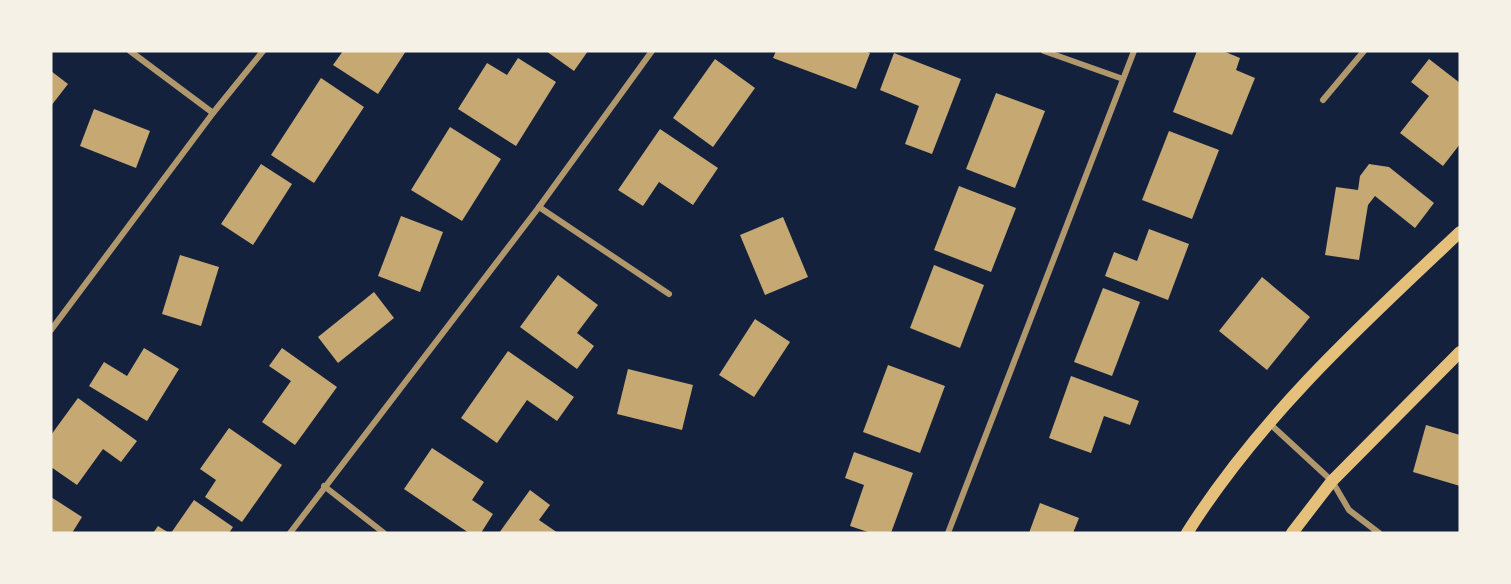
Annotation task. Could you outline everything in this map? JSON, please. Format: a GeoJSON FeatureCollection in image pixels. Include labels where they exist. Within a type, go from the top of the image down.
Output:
{"type":"FeatureCollection","features":[{"type":"Feature","properties":{"kind":"main road"},"geometry":{"type":"LineString","coordinates":[[1187,533],[1268,422],[1319,366],[1460,232]]}},
{"type":"Feature","properties":{"kind":"main road"},"geometry":{"type":"LineString","coordinates":[[1292,533],[1332,482],[1460,352]]}},
{"type":"Feature","properties":{"kind":"street"},"geometry":{"type":"LineString","coordinates":[[130,51],[213,114]]}},
{"type":"Feature","properties":{"kind":"street"},"geometry":{"type":"LineString","coordinates":[[51,330],[263,51]]}},
{"type":"Feature","properties":{"kind":"street"},"geometry":{"type":"LineString","coordinates":[[290,533],[539,207],[652,51]]}},
{"type":"Feature","properties":{"kind":"street"},"geometry":{"type":"LineString","coordinates":[[1044,51],[1123,79]]}},
{"type":"Feature","properties":{"kind":"street"},"geometry":{"type":"LineString","coordinates":[[948,533],[1134,51]]}},
{"type":"Feature","properties":{"kind":"street"},"geometry":{"type":"LineString","coordinates":[[1323,100],[1364,51]]}},
{"type":"Feature","properties":{"kind":"street"},"geometry":{"type":"LineString","coordinates":[[539,207],[669,294]]}},
{"type":"Feature","properties":{"kind":"street"},"geometry":{"type":"LineString","coordinates":[[1268,422],[1332,482],[1349,510],[1379,533]]}},
{"type":"Feature","properties":{"kind":"street"},"geometry":{"type":"LineString","coordinates":[[324,486],[384,533]]}},
{"type":"Feature","properties":{"kind":"building"},"geometry":{"type":"Polygon","coordinates":[[[343,51],[406,51],[378,94],[333,65],[343,51]]]}},
{"type":"Feature","properties":{"kind":"building"},"geometry":{"type":"Polygon","coordinates":[[[546,51],[588,51],[574,71],[546,51]]]}},
{"type":"Feature","properties":{"kind":"building"},"geometry":{"type":"Polygon","coordinates":[[[776,51],[865,51],[870,53],[856,89],[773,58],[776,51]]]}},
{"type":"Feature","properties":{"kind":"building"},"geometry":{"type":"Polygon","coordinates":[[[1197,51],[1223,51],[1240,58],[1236,70],[1255,78],[1232,135],[1173,112],[1197,51]]]}},
{"type":"Feature","properties":{"kind":"building"},"geometry":{"type":"Polygon","coordinates":[[[894,53],[961,79],[932,154],[905,144],[919,106],[880,90],[894,53]]]}},
{"type":"Feature","properties":{"kind":"building"},"geometry":{"type":"Polygon","coordinates":[[[518,58],[556,82],[516,146],[458,109],[487,63],[507,75],[518,58]]]}},
{"type":"Feature","properties":{"kind":"building"},"geometry":{"type":"Polygon","coordinates":[[[715,59],[755,88],[713,147],[673,118],[715,59]]]}},
{"type":"Feature","properties":{"kind":"building"},"geometry":{"type":"Polygon","coordinates":[[[1429,59],[1460,83],[1460,144],[1443,166],[1400,133],[1429,96],[1411,82],[1429,59]]]}},
{"type":"Feature","properties":{"kind":"building"},"geometry":{"type":"Polygon","coordinates":[[[51,71],[68,84],[51,106],[51,71]]]}},
{"type":"Feature","properties":{"kind":"building"},"geometry":{"type":"Polygon","coordinates":[[[321,78],[364,107],[314,183],[271,155],[321,78]]]}},
{"type":"Feature","properties":{"kind":"building"},"geometry":{"type":"Polygon","coordinates":[[[996,93],[1045,111],[1015,188],[966,169],[996,93]]]}},
{"type":"Feature","properties":{"kind":"building"},"geometry":{"type":"Polygon","coordinates":[[[94,109],[150,131],[136,168],[80,146],[94,109]]]}},
{"type":"Feature","properties":{"kind":"building"},"geometry":{"type":"Polygon","coordinates":[[[450,127],[501,159],[462,221],[411,190],[450,127]]]}},
{"type":"Feature","properties":{"kind":"building"},"geometry":{"type":"Polygon","coordinates":[[[660,129],[718,168],[693,205],[659,182],[643,206],[618,190],[660,129]]]}},
{"type":"Feature","properties":{"kind":"building"},"geometry":{"type":"Polygon","coordinates":[[[1169,131],[1219,150],[1192,219],[1142,200],[1169,131]]]}},
{"type":"Feature","properties":{"kind":"building"},"geometry":{"type":"Polygon","coordinates":[[[261,164],[292,184],[253,245],[221,224],[261,164]]]}},
{"type":"Feature","properties":{"kind":"building"},"geometry":{"type":"Polygon","coordinates":[[[1369,164],[1389,167],[1434,203],[1415,228],[1375,196],[1368,205],[1359,260],[1325,255],[1336,187],[1358,190],[1360,176],[1369,164]]]}},
{"type":"Feature","properties":{"kind":"building"},"geometry":{"type":"Polygon","coordinates":[[[959,186],[1016,208],[991,272],[934,250],[959,186]]]}},
{"type":"Feature","properties":{"kind":"building"},"geometry":{"type":"Polygon","coordinates":[[[401,216],[443,232],[420,292],[378,276],[401,216]]]}},
{"type":"Feature","properties":{"kind":"building"},"geometry":{"type":"Polygon","coordinates":[[[783,217],[808,277],[765,295],[740,235],[783,217]]]}},
{"type":"Feature","properties":{"kind":"building"},"geometry":{"type":"Polygon","coordinates":[[[1149,229],[1189,244],[1168,300],[1105,276],[1114,252],[1137,261],[1149,229]]]}},
{"type":"Feature","properties":{"kind":"building"},"geometry":{"type":"Polygon","coordinates":[[[180,255],[219,267],[201,326],[162,314],[180,255]]]}},
{"type":"Feature","properties":{"kind":"building"},"geometry":{"type":"Polygon","coordinates":[[[934,265],[984,285],[960,348],[910,328],[934,265]]]}},
{"type":"Feature","properties":{"kind":"building"},"geometry":{"type":"Polygon","coordinates":[[[558,275],[598,305],[577,333],[594,346],[577,369],[520,327],[558,275]]]}},
{"type":"Feature","properties":{"kind":"building"},"geometry":{"type":"Polygon","coordinates":[[[1262,277],[1310,317],[1267,370],[1219,331],[1262,277]]]}},
{"type":"Feature","properties":{"kind":"building"},"geometry":{"type":"Polygon","coordinates":[[[1103,288],[1140,302],[1112,376],[1074,362],[1103,288]]]}},
{"type":"Feature","properties":{"kind":"building"},"geometry":{"type":"Polygon","coordinates":[[[374,292],[394,318],[338,363],[318,337],[374,292]]]}},
{"type":"Feature","properties":{"kind":"building"},"geometry":{"type":"Polygon","coordinates":[[[755,319],[790,342],[754,397],[719,375],[755,319]]]}},
{"type":"Feature","properties":{"kind":"building"},"geometry":{"type":"Polygon","coordinates":[[[144,348],[179,369],[147,421],[89,386],[104,362],[127,376],[144,348]]]}},
{"type":"Feature","properties":{"kind":"building"},"geometry":{"type":"Polygon","coordinates":[[[282,348],[337,387],[295,445],[262,422],[291,381],[269,366],[282,348]]]}},
{"type":"Feature","properties":{"kind":"building"},"geometry":{"type":"Polygon","coordinates":[[[508,351],[574,397],[557,421],[527,400],[497,443],[461,418],[508,351]]]}},
{"type":"Feature","properties":{"kind":"building"},"geometry":{"type":"Polygon","coordinates":[[[888,365],[945,386],[920,453],[863,432],[888,365]]]}},
{"type":"Feature","properties":{"kind":"building"},"geometry":{"type":"Polygon","coordinates":[[[628,369],[693,385],[682,430],[617,414],[628,369]]]}},
{"type":"Feature","properties":{"kind":"building"},"geometry":{"type":"Polygon","coordinates":[[[1071,376],[1139,401],[1130,425],[1104,416],[1091,453],[1049,438],[1071,376]]]}},
{"type":"Feature","properties":{"kind":"building"},"geometry":{"type":"Polygon","coordinates":[[[78,398],[137,441],[121,462],[103,449],[77,485],[51,467],[51,435],[78,398]]]}},
{"type":"Feature","properties":{"kind":"building"},"geometry":{"type":"Polygon","coordinates":[[[1426,425],[1460,435],[1460,486],[1413,472],[1426,425]]]}},
{"type":"Feature","properties":{"kind":"building"},"geometry":{"type":"Polygon","coordinates":[[[229,428],[282,465],[242,522],[205,497],[216,480],[200,469],[229,428]]]}},
{"type":"Feature","properties":{"kind":"building"},"geometry":{"type":"Polygon","coordinates":[[[432,448],[484,482],[472,500],[493,514],[481,533],[469,533],[404,489],[432,448]]]}},
{"type":"Feature","properties":{"kind":"building"},"geometry":{"type":"Polygon","coordinates":[[[854,452],[913,473],[891,533],[871,533],[850,526],[864,485],[845,478],[854,452]]]}},
{"type":"Feature","properties":{"kind":"building"},"geometry":{"type":"Polygon","coordinates":[[[530,490],[550,505],[539,520],[558,533],[499,533],[530,490]]]}},
{"type":"Feature","properties":{"kind":"building"},"geometry":{"type":"Polygon","coordinates":[[[51,497],[82,517],[72,533],[51,532],[51,497]]]}},
{"type":"Feature","properties":{"kind":"building"},"geometry":{"type":"Polygon","coordinates":[[[194,500],[233,527],[229,533],[171,533],[194,500]]]}},
{"type":"Feature","properties":{"kind":"building"},"geometry":{"type":"Polygon","coordinates":[[[1040,503],[1079,518],[1073,533],[1029,533],[1040,503]]]}},
{"type":"Feature","properties":{"kind":"building"},"geometry":{"type":"Polygon","coordinates":[[[158,526],[169,533],[153,533],[158,526]]]}}]}
